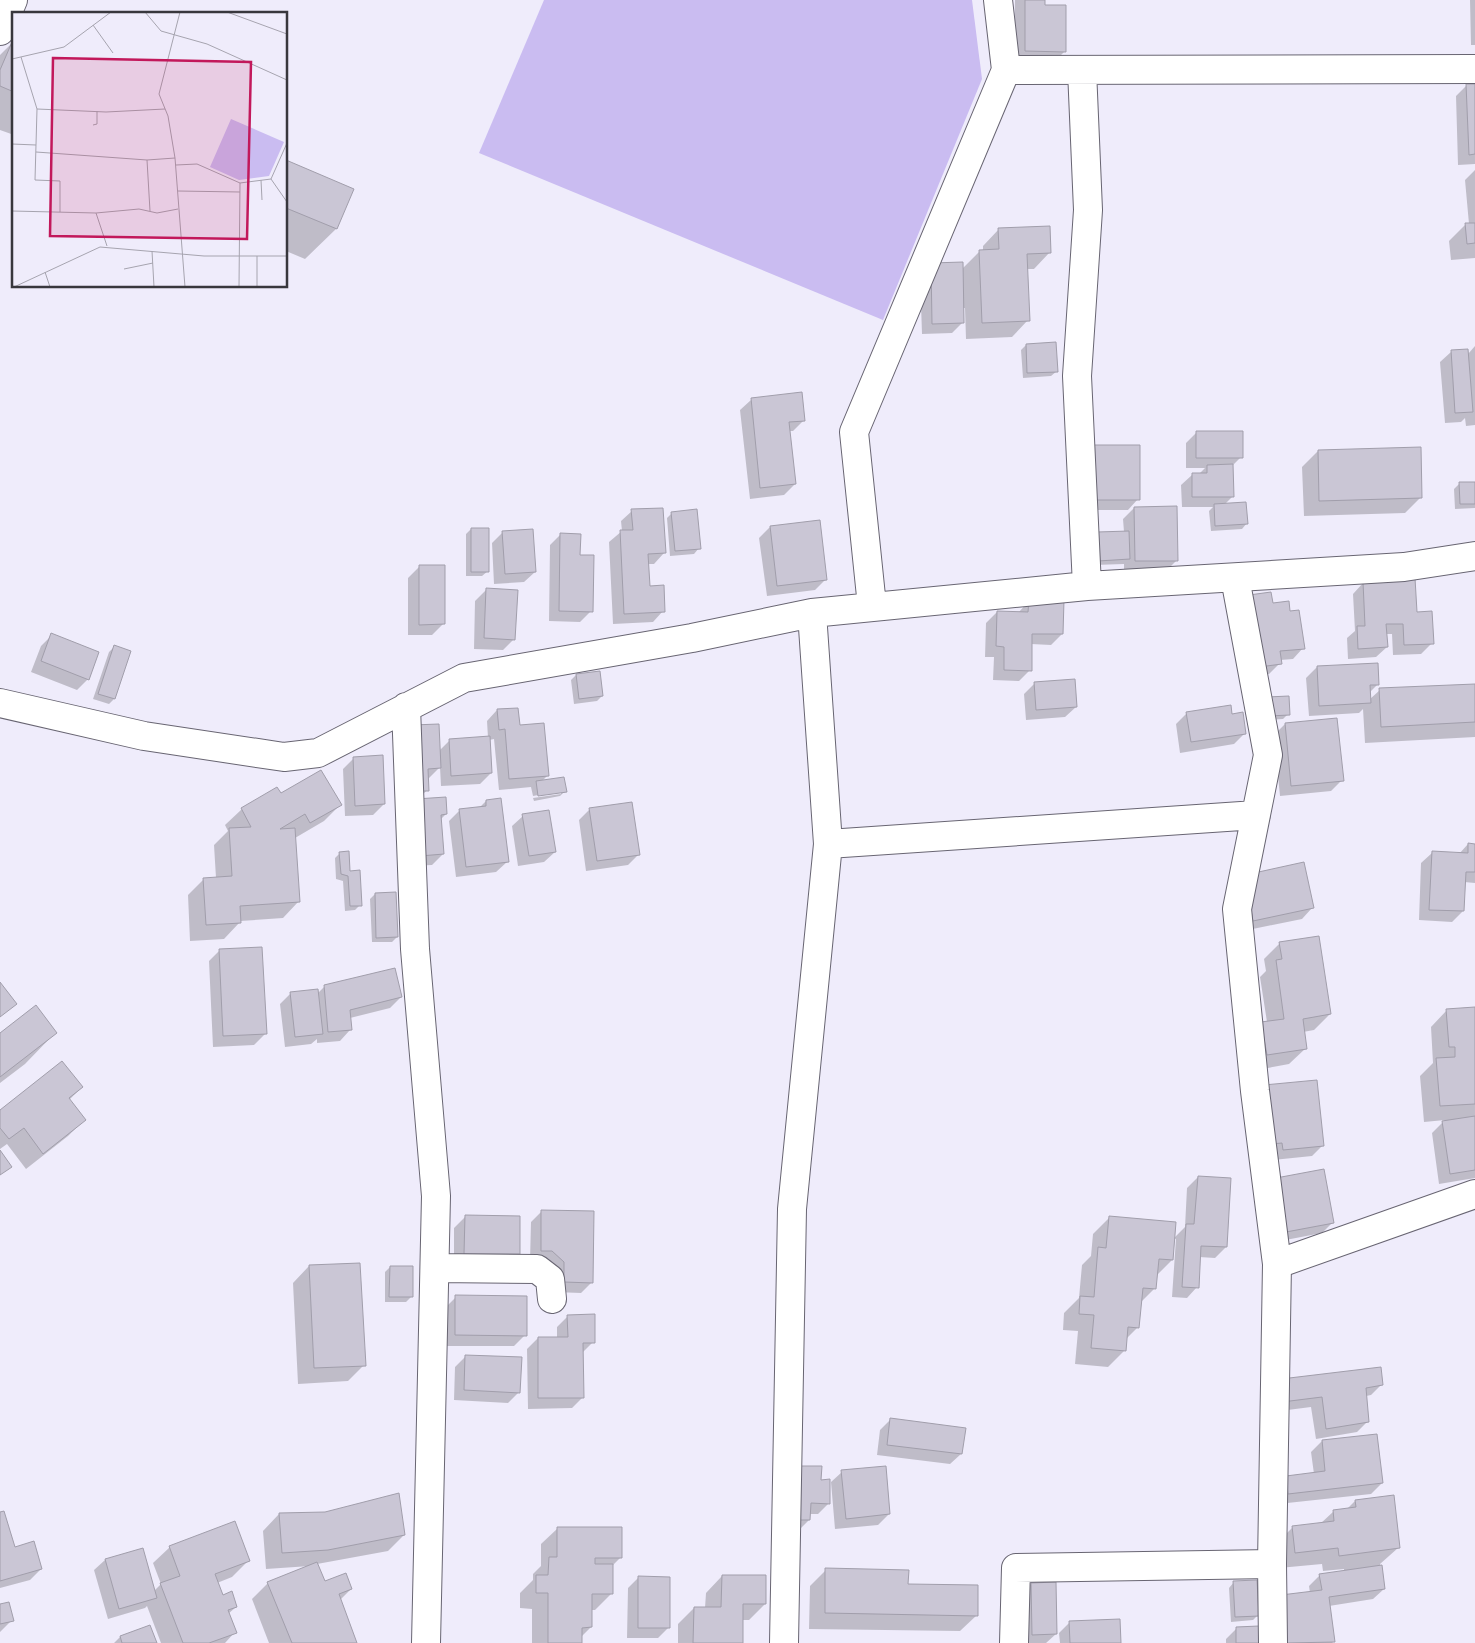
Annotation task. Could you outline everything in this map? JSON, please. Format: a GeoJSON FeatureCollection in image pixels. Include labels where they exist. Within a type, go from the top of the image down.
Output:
{"type":"FeatureCollection","features":[{"type":"Feature","properties":{"kind":"street"},"geometry":{"type":"LineString","coordinates":[[0,31],[13,0]]}},
{"type":"Feature","properties":{"kind":"street"},"geometry":{"type":"LineString","coordinates":[[872,606],[854,432],[1006,70],[998,0]]}},
{"type":"Feature","properties":{"kind":"street"},"geometry":{"type":"LineString","coordinates":[[1006,70],[1475,69]]}},
{"type":"Feature","properties":{"kind":"street"},"geometry":{"type":"LineString","coordinates":[[1082,70],[1088,210],[1077,376],[1087,586]]}},
{"type":"Feature","properties":{"kind":"street"},"geometry":{"type":"LineString","coordinates":[[0,703],[144,736],[284,757],[318,753],[464,678],[692,638],[812,613],[1087,586],[1404,567],[1475,556]]}},
{"type":"Feature","properties":{"kind":"street"},"geometry":{"type":"LineString","coordinates":[[1236,578],[1268,755],[1237,909],[1255,1092],[1277,1264],[1272,1564],[1273,1643]]}},
{"type":"Feature","properties":{"kind":"street"},"geometry":{"type":"LineString","coordinates":[[784,1643],[792,1209],[828,844],[812,613]]}},
{"type":"Feature","properties":{"kind":"street"},"geometry":{"type":"LineString","coordinates":[[406,708],[415,948],[436,1196],[426,1643]]}},
{"type":"Feature","properties":{"kind":"street"},"geometry":{"type":"LineString","coordinates":[[828,844],[1256,815]]}},
{"type":"Feature","properties":{"kind":"street"},"geometry":{"type":"LineString","coordinates":[[1277,1264],[1475,1194]]}},
{"type":"Feature","properties":{"kind":"street"},"geometry":{"type":"LineString","coordinates":[[434,1268],[536,1270],[550,1279],[552,1299]]}},
{"type":"Feature","properties":{"kind":"street"},"geometry":{"type":"LineString","coordinates":[[1014,1643],[1016,1568],[1272,1564]]}},
{"type":"Feature","properties":{"kind":"shaded area"},"geometry":{"type":"Polygon","coordinates":[[[544,0],[972,0],[982,79],[883,320],[479,153],[544,0]]]}},
{"type":"Feature","properties":{"kind":"building"},"geometry":{"type":"Polygon","coordinates":[[[1025,0],[1045,0],[1045,5],[1066,5],[1066,52],[1025,51],[1025,0]]]}},
{"type":"Feature","properties":{"kind":"building"},"geometry":{"type":"Polygon","coordinates":[[[12,42],[12,91],[0,86],[0,70],[12,42]]]}},
{"type":"Feature","properties":{"kind":"building"},"geometry":{"type":"Polygon","coordinates":[[[1466,84],[1475,84],[1475,154],[1469,155],[1466,84]]]}},
{"type":"Feature","properties":{"kind":"building"},"geometry":{"type":"Polygon","coordinates":[[[288,161],[354,189],[337,229],[288,209],[288,161]]]}},
{"type":"Feature","properties":{"kind":"building"},"geometry":{"type":"Polygon","coordinates":[[[1465,223],[1475,223],[1475,243],[1467,244],[1465,223]]]}},
{"type":"Feature","properties":{"kind":"building"},"geometry":{"type":"Polygon","coordinates":[[[1050,226],[1051,253],[1027,254],[1030,321],[982,323],[979,250],[999,249],[998,228],[1050,226]]]}},
{"type":"Feature","properties":{"kind":"building"},"geometry":{"type":"Polygon","coordinates":[[[963,262],[964,323],[932,324],[931,263],[963,262]]]}},
{"type":"Feature","properties":{"kind":"building"},"geometry":{"type":"Polygon","coordinates":[[[1056,342],[1058,372],[1027,373],[1026,344],[1056,342]]]}},
{"type":"Feature","properties":{"kind":"building"},"geometry":{"type":"Polygon","coordinates":[[[1468,349],[1473,412],[1455,413],[1451,350],[1468,349]]]}},
{"type":"Feature","properties":{"kind":"building"},"geometry":{"type":"Polygon","coordinates":[[[802,392],[805,421],[789,422],[796,484],[760,488],[751,398],[802,392]]]}},
{"type":"Feature","properties":{"kind":"building"},"geometry":{"type":"Polygon","coordinates":[[[1196,431],[1243,431],[1243,458],[1196,458],[1196,431]]]}},
{"type":"Feature","properties":{"kind":"building"},"geometry":{"type":"Polygon","coordinates":[[[1091,445],[1140,445],[1140,500],[1091,500],[1091,445]]]}},
{"type":"Feature","properties":{"kind":"building"},"geometry":{"type":"Polygon","coordinates":[[[1421,447],[1422,498],[1319,501],[1318,450],[1421,447]]]}},
{"type":"Feature","properties":{"kind":"building"},"geometry":{"type":"Polygon","coordinates":[[[1233,464],[1234,497],[1192,497],[1192,473],[1207,473],[1207,465],[1233,464]]]}},
{"type":"Feature","properties":{"kind":"building"},"geometry":{"type":"Polygon","coordinates":[[[1459,482],[1475,482],[1475,504],[1460,504],[1459,482]]]}},
{"type":"Feature","properties":{"kind":"building"},"geometry":{"type":"Polygon","coordinates":[[[1246,502],[1248,524],[1215,526],[1214,504],[1246,502]]]}},
{"type":"Feature","properties":{"kind":"building"},"geometry":{"type":"Polygon","coordinates":[[[1177,506],[1178,561],[1135,561],[1134,507],[1177,506]]]}},
{"type":"Feature","properties":{"kind":"building"},"geometry":{"type":"Polygon","coordinates":[[[663,508],[666,553],[648,554],[650,586],[664,585],[665,612],[624,614],[620,530],[633,530],[631,509],[663,508]]]}},
{"type":"Feature","properties":{"kind":"building"},"geometry":{"type":"Polygon","coordinates":[[[697,509],[701,549],[675,551],[671,512],[697,509]]]}},
{"type":"Feature","properties":{"kind":"building"},"geometry":{"type":"Polygon","coordinates":[[[820,520],[827,580],[777,586],[770,526],[820,520]]]}},
{"type":"Feature","properties":{"kind":"building"},"geometry":{"type":"Polygon","coordinates":[[[471,528],[489,528],[489,572],[471,572],[471,528]]]}},
{"type":"Feature","properties":{"kind":"building"},"geometry":{"type":"Polygon","coordinates":[[[533,529],[536,572],[505,574],[502,531],[533,529]]]}},
{"type":"Feature","properties":{"kind":"building"},"geometry":{"type":"Polygon","coordinates":[[[1129,531],[1130,559],[1098,561],[1097,532],[1129,531]]]}},
{"type":"Feature","properties":{"kind":"building"},"geometry":{"type":"Polygon","coordinates":[[[560,533],[581,534],[580,555],[594,555],[593,612],[559,611],[560,533]]]}},
{"type":"Feature","properties":{"kind":"building"},"geometry":{"type":"Polygon","coordinates":[[[419,565],[445,565],[445,624],[419,625],[419,565]]]}},
{"type":"Feature","properties":{"kind":"building"},"geometry":{"type":"Polygon","coordinates":[[[1415,578],[1417,612],[1432,611],[1434,644],[1404,645],[1403,624],[1386,624],[1388,647],[1358,649],[1357,626],[1365,626],[1363,582],[1415,578]]]}},
{"type":"Feature","properties":{"kind":"building"},"geometry":{"type":"Polygon","coordinates":[[[486,588],[518,590],[515,640],[484,638],[486,588]]]}},
{"type":"Feature","properties":{"kind":"building"},"geometry":{"type":"Polygon","coordinates":[[[1271,592],[1273,603],[1289,601],[1290,611],[1299,610],[1305,649],[1280,651],[1282,664],[1259,667],[1249,595],[1271,592]]]}},
{"type":"Feature","properties":{"kind":"building"},"geometry":{"type":"Polygon","coordinates":[[[1029,599],[1064,600],[1063,634],[1032,634],[1032,671],[1004,670],[1004,647],[996,646],[997,611],[1028,612],[1029,599]]]}},
{"type":"Feature","properties":{"kind":"building"},"geometry":{"type":"Polygon","coordinates":[[[51,633],[99,652],[89,680],[41,661],[51,633]]]}},
{"type":"Feature","properties":{"kind":"building"},"geometry":{"type":"Polygon","coordinates":[[[114,645],[131,651],[115,699],[98,694],[114,645]]]}},
{"type":"Feature","properties":{"kind":"building"},"geometry":{"type":"Polygon","coordinates":[[[1378,663],[1379,685],[1370,685],[1371,703],[1319,706],[1317,666],[1378,663]]]}},
{"type":"Feature","properties":{"kind":"building"},"geometry":{"type":"Polygon","coordinates":[[[600,671],[603,696],[579,699],[576,674],[600,671]]]}},
{"type":"Feature","properties":{"kind":"building"},"geometry":{"type":"Polygon","coordinates":[[[1075,679],[1077,707],[1036,710],[1034,682],[1075,679]]]}},
{"type":"Feature","properties":{"kind":"building"},"geometry":{"type":"Polygon","coordinates":[[[1475,684],[1475,722],[1381,727],[1379,688],[1475,684]]]}},
{"type":"Feature","properties":{"kind":"building"},"geometry":{"type":"Polygon","coordinates":[[[1289,696],[1290,715],[1268,716],[1267,697],[1289,696]]]}},
{"type":"Feature","properties":{"kind":"building"},"geometry":{"type":"Polygon","coordinates":[[[1231,705],[1232,714],[1243,712],[1246,734],[1191,742],[1186,712],[1231,705]]]}},
{"type":"Feature","properties":{"kind":"building"},"geometry":{"type":"Polygon","coordinates":[[[518,708],[520,725],[544,723],[549,776],[509,779],[505,729],[499,730],[497,709],[518,708]]]}},
{"type":"Feature","properties":{"kind":"building"},"geometry":{"type":"Polygon","coordinates":[[[1337,718],[1344,781],[1291,786],[1285,723],[1337,718]]]}},
{"type":"Feature","properties":{"kind":"building"},"geometry":{"type":"Polygon","coordinates":[[[439,724],[441,768],[428,769],[429,791],[416,791],[412,725],[439,724]]]}},
{"type":"Feature","properties":{"kind":"building"},"geometry":{"type":"Polygon","coordinates":[[[490,736],[492,773],[451,776],[449,739],[490,736]]]}},
{"type":"Feature","properties":{"kind":"building"},"geometry":{"type":"Polygon","coordinates":[[[383,755],[385,804],[355,806],[353,757],[383,755]]]}},
{"type":"Feature","properties":{"kind":"building"},"geometry":{"type":"Polygon","coordinates":[[[321,770],[342,805],[310,823],[305,814],[280,829],[295,828],[300,902],[240,906],[241,923],[206,925],[203,878],[232,876],[229,828],[251,827],[241,808],[277,787],[281,793],[321,770]]]}},
{"type":"Feature","properties":{"kind":"building"},"geometry":{"type":"Polygon","coordinates":[[[564,777],[567,792],[538,796],[536,781],[564,777]]]}},
{"type":"Feature","properties":{"kind":"building"},"geometry":{"type":"Polygon","coordinates":[[[446,797],[447,814],[441,815],[444,854],[420,856],[416,799],[446,797]]]}},
{"type":"Feature","properties":{"kind":"building"},"geometry":{"type":"Polygon","coordinates":[[[501,798],[509,862],[466,867],[459,809],[486,806],[486,800],[501,798]]]}},
{"type":"Feature","properties":{"kind":"building"},"geometry":{"type":"Polygon","coordinates":[[[632,802],[640,855],[597,861],[589,808],[632,802]]]}},
{"type":"Feature","properties":{"kind":"building"},"geometry":{"type":"Polygon","coordinates":[[[549,810],[556,852],[529,856],[522,814],[549,810]]]}},
{"type":"Feature","properties":{"kind":"building"},"geometry":{"type":"Polygon","coordinates":[[[1468,843],[1475,844],[1475,872],[1466,872],[1464,911],[1429,910],[1432,851],[1468,853],[1468,843]]]}},
{"type":"Feature","properties":{"kind":"building"},"geometry":{"type":"Polygon","coordinates":[[[349,851],[350,871],[360,870],[362,906],[350,906],[348,876],[341,874],[339,852],[349,851]]]}},
{"type":"Feature","properties":{"kind":"building"},"geometry":{"type":"Polygon","coordinates":[[[1304,862],[1314,908],[1253,921],[1248,893],[1254,873],[1304,862]]]}},
{"type":"Feature","properties":{"kind":"building"},"geometry":{"type":"Polygon","coordinates":[[[396,892],[398,937],[376,938],[375,893],[396,892]]]}},
{"type":"Feature","properties":{"kind":"building"},"geometry":{"type":"Polygon","coordinates":[[[1319,936],[1331,1014],[1303,1019],[1307,1049],[1267,1055],[1261,1022],[1284,1019],[1276,960],[1282,959],[1279,942],[1319,936]]]}},
{"type":"Feature","properties":{"kind":"building"},"geometry":{"type":"Polygon","coordinates":[[[262,947],[267,1034],[223,1036],[219,949],[262,947]]]}},
{"type":"Feature","properties":{"kind":"building"},"geometry":{"type":"Polygon","coordinates":[[[395,968],[402,997],[350,1010],[352,1030],[328,1032],[324,985],[395,968]]]}},
{"type":"Feature","properties":{"kind":"building"},"geometry":{"type":"Polygon","coordinates":[[[0,982],[17,1004],[0,1017],[0,982]]]}},
{"type":"Feature","properties":{"kind":"building"},"geometry":{"type":"Polygon","coordinates":[[[318,989],[323,1034],[295,1037],[290,992],[318,989]]]}},
{"type":"Feature","properties":{"kind":"building"},"geometry":{"type":"Polygon","coordinates":[[[36,1005],[57,1033],[0,1077],[0,1033],[36,1005]]]}},
{"type":"Feature","properties":{"kind":"building"},"geometry":{"type":"Polygon","coordinates":[[[1475,1007],[1475,1104],[1440,1106],[1436,1058],[1455,1057],[1455,1047],[1449,1047],[1446,1009],[1475,1007]]]}},
{"type":"Feature","properties":{"kind":"building"},"geometry":{"type":"Polygon","coordinates":[[[62,1061],[83,1087],[69,1098],[86,1120],[43,1154],[24,1128],[9,1139],[0,1128],[0,1110],[62,1061]]]}},
{"type":"Feature","properties":{"kind":"building"},"geometry":{"type":"Polygon","coordinates":[[[1317,1080],[1324,1146],[1283,1150],[1282,1143],[1271,1144],[1264,1085],[1317,1080]]]}},
{"type":"Feature","properties":{"kind":"building"},"geometry":{"type":"Polygon","coordinates":[[[1475,1116],[1475,1170],[1450,1174],[1442,1121],[1475,1116]]]}},
{"type":"Feature","properties":{"kind":"building"},"geometry":{"type":"Polygon","coordinates":[[[0,1150],[12,1167],[0,1175],[0,1150]]]}},
{"type":"Feature","properties":{"kind":"building"},"geometry":{"type":"Polygon","coordinates":[[[1324,1169],[1334,1223],[1286,1232],[1276,1178],[1324,1169]]]}},
{"type":"Feature","properties":{"kind":"building"},"geometry":{"type":"Polygon","coordinates":[[[1198,1176],[1231,1178],[1227,1247],[1201,1246],[1199,1288],[1182,1287],[1186,1224],[1194,1224],[1198,1176]]]}},
{"type":"Feature","properties":{"kind":"building"},"geometry":{"type":"Polygon","coordinates":[[[541,1210],[594,1211],[593,1283],[564,1282],[564,1262],[552,1251],[541,1251],[541,1210]]]}},
{"type":"Feature","properties":{"kind":"building"},"geometry":{"type":"Polygon","coordinates":[[[465,1215],[520,1216],[520,1254],[464,1254],[465,1215]]]}},
{"type":"Feature","properties":{"kind":"building"},"geometry":{"type":"Polygon","coordinates":[[[1109,1216],[1176,1222],[1173,1260],[1159,1259],[1156,1289],[1143,1288],[1139,1328],[1128,1327],[1126,1351],[1091,1348],[1094,1315],[1079,1314],[1080,1296],[1094,1297],[1098,1247],[1106,1248],[1109,1216]]]}},
{"type":"Feature","properties":{"kind":"building"},"geometry":{"type":"Polygon","coordinates":[[[360,1263],[366,1366],[314,1368],[309,1265],[360,1263]]]}},
{"type":"Feature","properties":{"kind":"building"},"geometry":{"type":"Polygon","coordinates":[[[390,1266],[413,1266],[413,1297],[389,1297],[390,1266]]]}},
{"type":"Feature","properties":{"kind":"building"},"geometry":{"type":"Polygon","coordinates":[[[455,1295],[527,1296],[527,1336],[455,1335],[455,1295]]]}},
{"type":"Feature","properties":{"kind":"building"},"geometry":{"type":"Polygon","coordinates":[[[595,1314],[595,1343],[583,1343],[584,1398],[538,1398],[538,1337],[568,1337],[567,1315],[595,1314]]]}},
{"type":"Feature","properties":{"kind":"building"},"geometry":{"type":"Polygon","coordinates":[[[465,1355],[522,1357],[520,1393],[464,1390],[465,1355]]]}},
{"type":"Feature","properties":{"kind":"building"},"geometry":{"type":"Polygon","coordinates":[[[1381,1367],[1383,1385],[1366,1388],[1369,1422],[1326,1429],[1322,1397],[1282,1402],[1281,1379],[1381,1367]]]}},
{"type":"Feature","properties":{"kind":"building"},"geometry":{"type":"Polygon","coordinates":[[[890,1418],[966,1428],[962,1454],[887,1445],[890,1418]]]}},
{"type":"Feature","properties":{"kind":"building"},"geometry":{"type":"Polygon","coordinates":[[[1377,1434],[1383,1483],[1288,1494],[1286,1476],[1325,1471],[1322,1440],[1377,1434]]]}},
{"type":"Feature","properties":{"kind":"building"},"geometry":{"type":"Polygon","coordinates":[[[797,1466],[822,1466],[821,1480],[830,1479],[830,1504],[811,1503],[810,1520],[796,1520],[797,1466]]]}},
{"type":"Feature","properties":{"kind":"building"},"geometry":{"type":"Polygon","coordinates":[[[886,1466],[890,1514],[846,1519],[841,1470],[886,1466]]]}},
{"type":"Feature","properties":{"kind":"building"},"geometry":{"type":"Polygon","coordinates":[[[399,1493],[405,1535],[328,1550],[282,1553],[279,1513],[325,1512],[399,1493]]]}},
{"type":"Feature","properties":{"kind":"building"},"geometry":{"type":"Polygon","coordinates":[[[1394,1495],[1400,1548],[1339,1556],[1338,1548],[1295,1553],[1292,1526],[1334,1521],[1333,1510],[1356,1507],[1355,1500],[1394,1495]]]}},
{"type":"Feature","properties":{"kind":"building"},"geometry":{"type":"Polygon","coordinates":[[[4,1511],[15,1547],[34,1541],[42,1569],[0,1581],[0,1512],[4,1511]]]}},
{"type":"Feature","properties":{"kind":"building"},"geometry":{"type":"Polygon","coordinates":[[[235,1521],[250,1561],[215,1574],[223,1595],[232,1591],[237,1607],[228,1610],[237,1633],[209,1643],[183,1643],[160,1583],[180,1576],[169,1546],[235,1521]]]}},
{"type":"Feature","properties":{"kind":"building"},"geometry":{"type":"Polygon","coordinates":[[[557,1527],[622,1527],[622,1558],[595,1558],[595,1564],[613,1564],[613,1594],[592,1594],[592,1627],[582,1628],[582,1643],[548,1643],[548,1593],[536,1593],[536,1575],[548,1575],[549,1557],[557,1557],[557,1527]]]}},
{"type":"Feature","properties":{"kind":"building"},"geometry":{"type":"Polygon","coordinates":[[[143,1548],[157,1598],[119,1609],[105,1559],[143,1548]]]}},
{"type":"Feature","properties":{"kind":"building"},"geometry":{"type":"Polygon","coordinates":[[[317,1562],[325,1581],[346,1573],[352,1589],[339,1594],[357,1643],[292,1643],[267,1582],[317,1562]]]}},
{"type":"Feature","properties":{"kind":"building"},"geometry":{"type":"Polygon","coordinates":[[[1382,1565],[1385,1589],[1329,1597],[1335,1642],[1287,1643],[1281,1595],[1322,1590],[1319,1574],[1382,1565]]]}},
{"type":"Feature","properties":{"kind":"building"},"geometry":{"type":"Polygon","coordinates":[[[825,1568],[909,1570],[908,1584],[978,1585],[978,1616],[825,1613],[825,1568]]]}},
{"type":"Feature","properties":{"kind":"building"},"geometry":{"type":"Polygon","coordinates":[[[722,1575],[766,1575],[766,1604],[743,1604],[743,1643],[693,1643],[694,1607],[721,1607],[722,1575]]]}},
{"type":"Feature","properties":{"kind":"building"},"geometry":{"type":"Polygon","coordinates":[[[638,1576],[670,1577],[670,1628],[638,1628],[638,1576]]]}},
{"type":"Feature","properties":{"kind":"building"},"geometry":{"type":"Polygon","coordinates":[[[1257,1580],[1259,1616],[1235,1617],[1233,1581],[1257,1580]]]}},
{"type":"Feature","properties":{"kind":"building"},"geometry":{"type":"Polygon","coordinates":[[[1056,1582],[1057,1634],[1032,1635],[1031,1583],[1056,1582]]]}},
{"type":"Feature","properties":{"kind":"building"},"geometry":{"type":"Polygon","coordinates":[[[9,1602],[14,1621],[0,1624],[0,1604],[9,1602]]]}},
{"type":"Feature","properties":{"kind":"building"},"geometry":{"type":"Polygon","coordinates":[[[1120,1619],[1121,1643],[1070,1643],[1069,1621],[1120,1619]]]}},
{"type":"Feature","properties":{"kind":"building"},"geometry":{"type":"Polygon","coordinates":[[[150,1625],[157,1643],[122,1643],[120,1636],[150,1625]]]}},
{"type":"Feature","properties":{"kind":"building"},"geometry":{"type":"Polygon","coordinates":[[[1259,1626],[1260,1643],[1236,1643],[1236,1627],[1259,1626]]]}}]}
